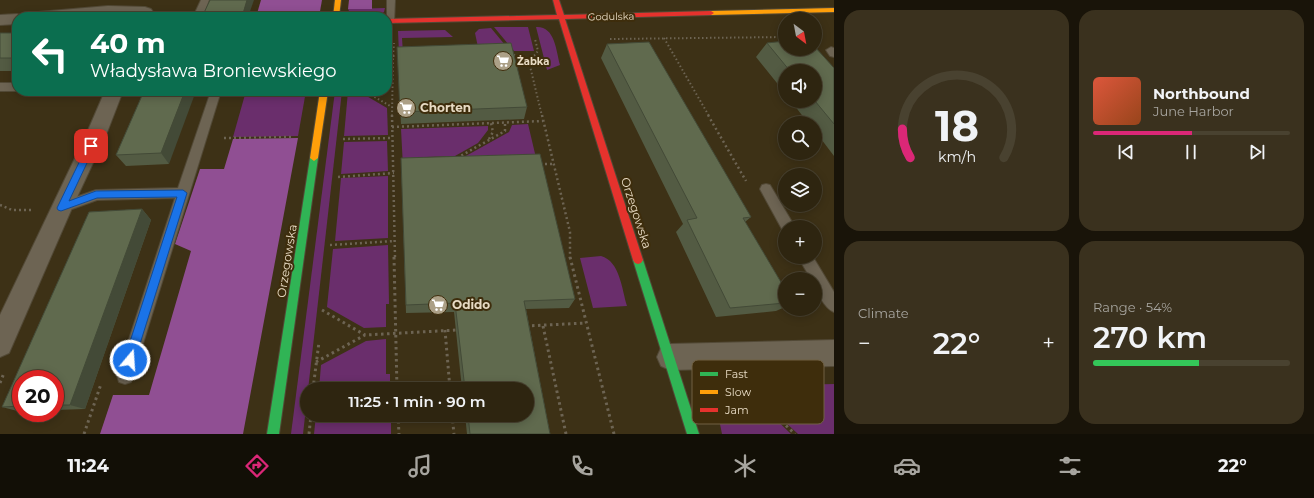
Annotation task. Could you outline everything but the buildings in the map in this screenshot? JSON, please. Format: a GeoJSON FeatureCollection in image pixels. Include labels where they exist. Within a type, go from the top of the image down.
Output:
{"type":"FeatureCollection","features":[{"type":"Feature","properties":{"kind":"street"},"geometry":{"type":"LineString","coordinates":[[337,12],[338,0]]}},
{"type":"Feature","properties":{"kind":"street","name":"Orzegowska"},"geometry":{"type":"LineString","coordinates":[[556,0],[670,357],[693,434]]}},
{"type":"Feature","properties":{"kind":"street"},"geometry":{"type":"LineString","coordinates":[[96,12],[147,10]]}},
{"type":"Feature","properties":{"kind":"street","name":"Godulska"},"geometry":{"type":"LineString","coordinates":[[392,21],[834,10]]}},
{"type":"Feature","properties":{"kind":"street"},"geometry":{"type":"LineString","coordinates":[[0,20],[12,19]]}},
{"type":"Feature","properties":{"kind":"street"},"geometry":{"type":"LineString","coordinates":[[0,344],[61,208],[96,135],[112,96]]}},
{"type":"Feature","properties":{"kind":"street","name":"Orzegowska"},"geometry":{"type":"LineString","coordinates":[[273,434],[323,96]]}},
{"type":"Feature","properties":{"kind":"street"},"geometry":{"type":"LineString","coordinates":[[670,357],[834,353]]}},
{"type":"Feature","properties":{"kind":"lane"},"geometry":{"type":"LineString","coordinates":[[200,12],[205,0]]}},
{"type":"Feature","properties":{"kind":"lane"},"geometry":{"type":"LineString","coordinates":[[390,12],[391,0]]}},
{"type":"Feature","properties":{"kind":"lane"},"geometry":{"type":"LineString","coordinates":[[0,87],[12,87]]}},
{"type":"Feature","properties":{"kind":"lane"},"geometry":{"type":"LineString","coordinates":[[125,376],[214,96]]}},
{"type":"Feature","properties":{"kind":"lane"},"geometry":{"type":"LineString","coordinates":[[766,189],[784,220]]}},
{"type":"Feature","properties":{"kind":"lane"},"geometry":{"type":"LineString","coordinates":[[61,208],[96,195],[183,193]]}},
{"type":"Feature","properties":{"kind":"lane"},"geometry":{"type":"LineString","coordinates":[[809,264],[834,305]]}},
{"type":"Feature","properties":{"kind":"path"},"geometry":{"type":"LineString","coordinates":[[602,39],[778,37]]}},
{"type":"Feature","properties":{"kind":"path"},"geometry":{"type":"LineString","coordinates":[[664,38],[750,188]]}},
{"type":"Feature","properties":{"kind":"path"},"geometry":{"type":"LineString","coordinates":[[394,42],[392,127],[397,382]]}},
{"type":"Feature","properties":{"kind":"path"},"geometry":{"type":"LineString","coordinates":[[507,53],[513,53],[529,62],[570,232],[570,260],[614,434]]}},
{"type":"Feature","properties":{"kind":"path"},"geometry":{"type":"LineString","coordinates":[[393,56],[406,56]]}},
{"type":"Feature","properties":{"kind":"path"},"geometry":{"type":"LineString","coordinates":[[373,96],[392,107]]}},
{"type":"Feature","properties":{"kind":"path"},"geometry":{"type":"LineString","coordinates":[[392,127],[543,121]]}},
{"type":"Feature","properties":{"kind":"path"},"geometry":{"type":"LineString","coordinates":[[457,159],[505,131],[506,122]]}},
{"type":"Feature","properties":{"kind":"path"},"geometry":{"type":"LineString","coordinates":[[489,140],[493,132],[492,123]]}},
{"type":"Feature","properties":{"kind":"path"},"geometry":{"type":"LineString","coordinates":[[200,138],[292,137]]}},
{"type":"Feature","properties":{"kind":"path"},"geometry":{"type":"LineString","coordinates":[[340,139],[393,138]]}},
{"type":"Feature","properties":{"kind":"path"},"geometry":{"type":"LineString","coordinates":[[539,164],[554,164]]}},
{"type":"Feature","properties":{"kind":"path"},"geometry":{"type":"LineString","coordinates":[[337,177],[394,173]]}},
{"type":"Feature","properties":{"kind":"path"},"geometry":{"type":"LineString","coordinates":[[330,245],[395,241]]}},
{"type":"Feature","properties":{"kind":"path"},"geometry":{"type":"LineString","coordinates":[[322,310],[365,335]]}},
{"type":"Feature","properties":{"kind":"path"},"geometry":{"type":"LineString","coordinates":[[521,327],[586,324]]}},
{"type":"Feature","properties":{"kind":"path"},"geometry":{"type":"LineString","coordinates":[[543,326],[566,434]]}},
{"type":"Feature","properties":{"kind":"path"},"geometry":{"type":"LineString","coordinates":[[445,330],[449,382]]}},
{"type":"Feature","properties":{"kind":"path"},"geometry":{"type":"LineString","coordinates":[[316,362],[365,335],[460,330]]}},
{"type":"Feature","properties":{"kind":"path"},"geometry":{"type":"LineString","coordinates":[[309,434],[310,422]]}},
{"type":"Feature","properties":{"kind":"path"},"geometry":{"type":"LineString","coordinates":[[398,422],[399,434]]}},
{"type":"Feature","properties":{"kind":"path"},"geometry":{"type":"LineString","coordinates":[[453,422],[454,434]]}},
{"type":"Feature","properties":{"kind":"path"},"geometry":{"type":"LineString","coordinates":[[783,424],[795,434]]}},
{"type":"Feature","properties":{"kind":"shaded area"},"geometry":{"type":"Polygon","coordinates":[[[261,0],[322,0],[320,12],[257,12],[261,0]]]}},
{"type":"Feature","properties":{"kind":"shaded area"},"geometry":{"type":"Polygon","coordinates":[[[349,0],[372,0],[372,9],[348,9],[349,0]]]}},
{"type":"Feature","properties":{"kind":"shaded area"},"geometry":{"type":"Polygon","coordinates":[[[385,8],[384,12],[350,12],[348,9],[385,8]]]}},
{"type":"Feature","properties":{"kind":"shaded area"},"geometry":{"type":"Polygon","coordinates":[[[494,27],[528,27],[534,51],[514,51],[494,27]]]}},
{"type":"Feature","properties":{"kind":"shaded area"},"geometry":{"type":"Polygon","coordinates":[[[536,27],[547,30],[551,35],[556,46],[560,65],[547,70],[536,27]]]}},
{"type":"Feature","properties":{"kind":"shaded area"},"geometry":{"type":"Polygon","coordinates":[[[491,28],[510,51],[479,52],[475,33],[479,29],[491,28]]]}},
{"type":"Feature","properties":{"kind":"shaded area"},"geometry":{"type":"Polygon","coordinates":[[[445,30],[453,37],[402,38],[403,54],[399,54],[398,31],[445,30]]]}},
{"type":"Feature","properties":{"kind":"shaded area"},"geometry":{"type":"Polygon","coordinates":[[[245,96],[305,96],[298,136],[233,137],[245,96]]]}},
{"type":"Feature","properties":{"kind":"shaded area"},"geometry":{"type":"Polygon","coordinates":[[[334,96],[341,96],[309,382],[300,382],[300,422],[304,422],[303,434],[291,434],[334,96]]]}},
{"type":"Feature","properties":{"kind":"shaded area"},"geometry":{"type":"Polygon","coordinates":[[[348,96],[367,96],[387,108],[388,135],[344,136],[348,96]]]}},
{"type":"Feature","properties":{"kind":"shaded area"},"geometry":{"type":"Polygon","coordinates":[[[528,124],[537,162],[455,162],[509,132],[512,125],[528,124]]]}},
{"type":"Feature","properties":{"kind":"shaded area"},"geometry":{"type":"Polygon","coordinates":[[[488,126],[488,130],[478,143],[455,156],[427,157],[403,167],[401,129],[488,126]]]}},
{"type":"Feature","properties":{"kind":"shaded area"},"geometry":{"type":"Polygon","coordinates":[[[298,138],[243,434],[100,434],[113,395],[149,395],[191,251],[175,244],[200,169],[224,169],[233,139],[298,138]]]}},
{"type":"Feature","properties":{"kind":"shaded area"},"geometry":{"type":"Polygon","coordinates":[[[387,141],[388,171],[341,174],[344,142],[387,141]]]}},
{"type":"Feature","properties":{"kind":"shaded area"},"geometry":{"type":"Polygon","coordinates":[[[388,176],[388,238],[335,241],[341,178],[388,176]]]}},
{"type":"Feature","properties":{"kind":"shaded area"},"geometry":{"type":"Polygon","coordinates":[[[388,245],[389,304],[386,304],[386,327],[364,328],[327,307],[333,249],[388,245]]]}},
{"type":"Feature","properties":{"kind":"shaded area"},"geometry":{"type":"Polygon","coordinates":[[[601,256],[607,259],[616,270],[622,284],[627,306],[593,308],[580,258],[601,256]]]}},
{"type":"Feature","properties":{"kind":"shaded area"},"geometry":{"type":"Polygon","coordinates":[[[386,339],[386,374],[390,374],[390,382],[320,382],[321,365],[366,341],[386,339]]]}},
{"type":"Feature","properties":{"kind":"shaded area"},"geometry":{"type":"Polygon","coordinates":[[[824,384],[834,384],[834,434],[798,434],[787,424],[824,424],[824,384]]]}},
{"type":"Feature","properties":{"kind":"shaded area"},"geometry":{"type":"Polygon","coordinates":[[[315,422],[391,422],[391,434],[314,434],[315,422]]]}},
{"type":"Feature","properties":{"kind":"shaded area"},"geometry":{"type":"Polygon","coordinates":[[[720,424],[781,424],[791,434],[722,434],[720,424]]]}},
{"type":"Feature","properties":{"kind":"traffic: fast"},"geometry":{"type":"LineString","coordinates":[[273,434],[314,158]]}},
{"type":"Feature","properties":{"kind":"traffic: fast"},"geometry":{"type":"LineString","coordinates":[[638,260],[693,434]]}},
{"type":"Feature","properties":{"kind":"traffic: slow"},"geometry":{"type":"LineString","coordinates":[[337,12],[338,0]]}},
{"type":"Feature","properties":{"kind":"traffic: slow"},"geometry":{"type":"LineString","coordinates":[[711,13],[834,10]]}},
{"type":"Feature","properties":{"kind":"traffic: slow"},"geometry":{"type":"LineString","coordinates":[[314,158],[323,96]]}},
{"type":"Feature","properties":{"kind":"traffic: jam"},"geometry":{"type":"LineString","coordinates":[[556,0],[638,260]]}},
{"type":"Feature","properties":{"kind":"traffic: jam"},"geometry":{"type":"LineString","coordinates":[[392,21],[711,13]]}},
{"type":"Feature","properties":{"kind":"place","name":"Żabka"},"geometry":{"type":"Point","coordinates":[503,61]}},
{"type":"Feature","properties":{"kind":"place","name":"Chorten"},"geometry":{"type":"Point","coordinates":[406,108]}},
{"type":"Feature","properties":{"kind":"place","name":"Odido"},"geometry":{"type":"Point","coordinates":[438,305]}},
{"type":"Feature","properties":{"kind":"route"},"geometry":{"type":"LineString","coordinates":[[91,146],[61,208],[96,195],[183,193],[130,360]]}}]}
